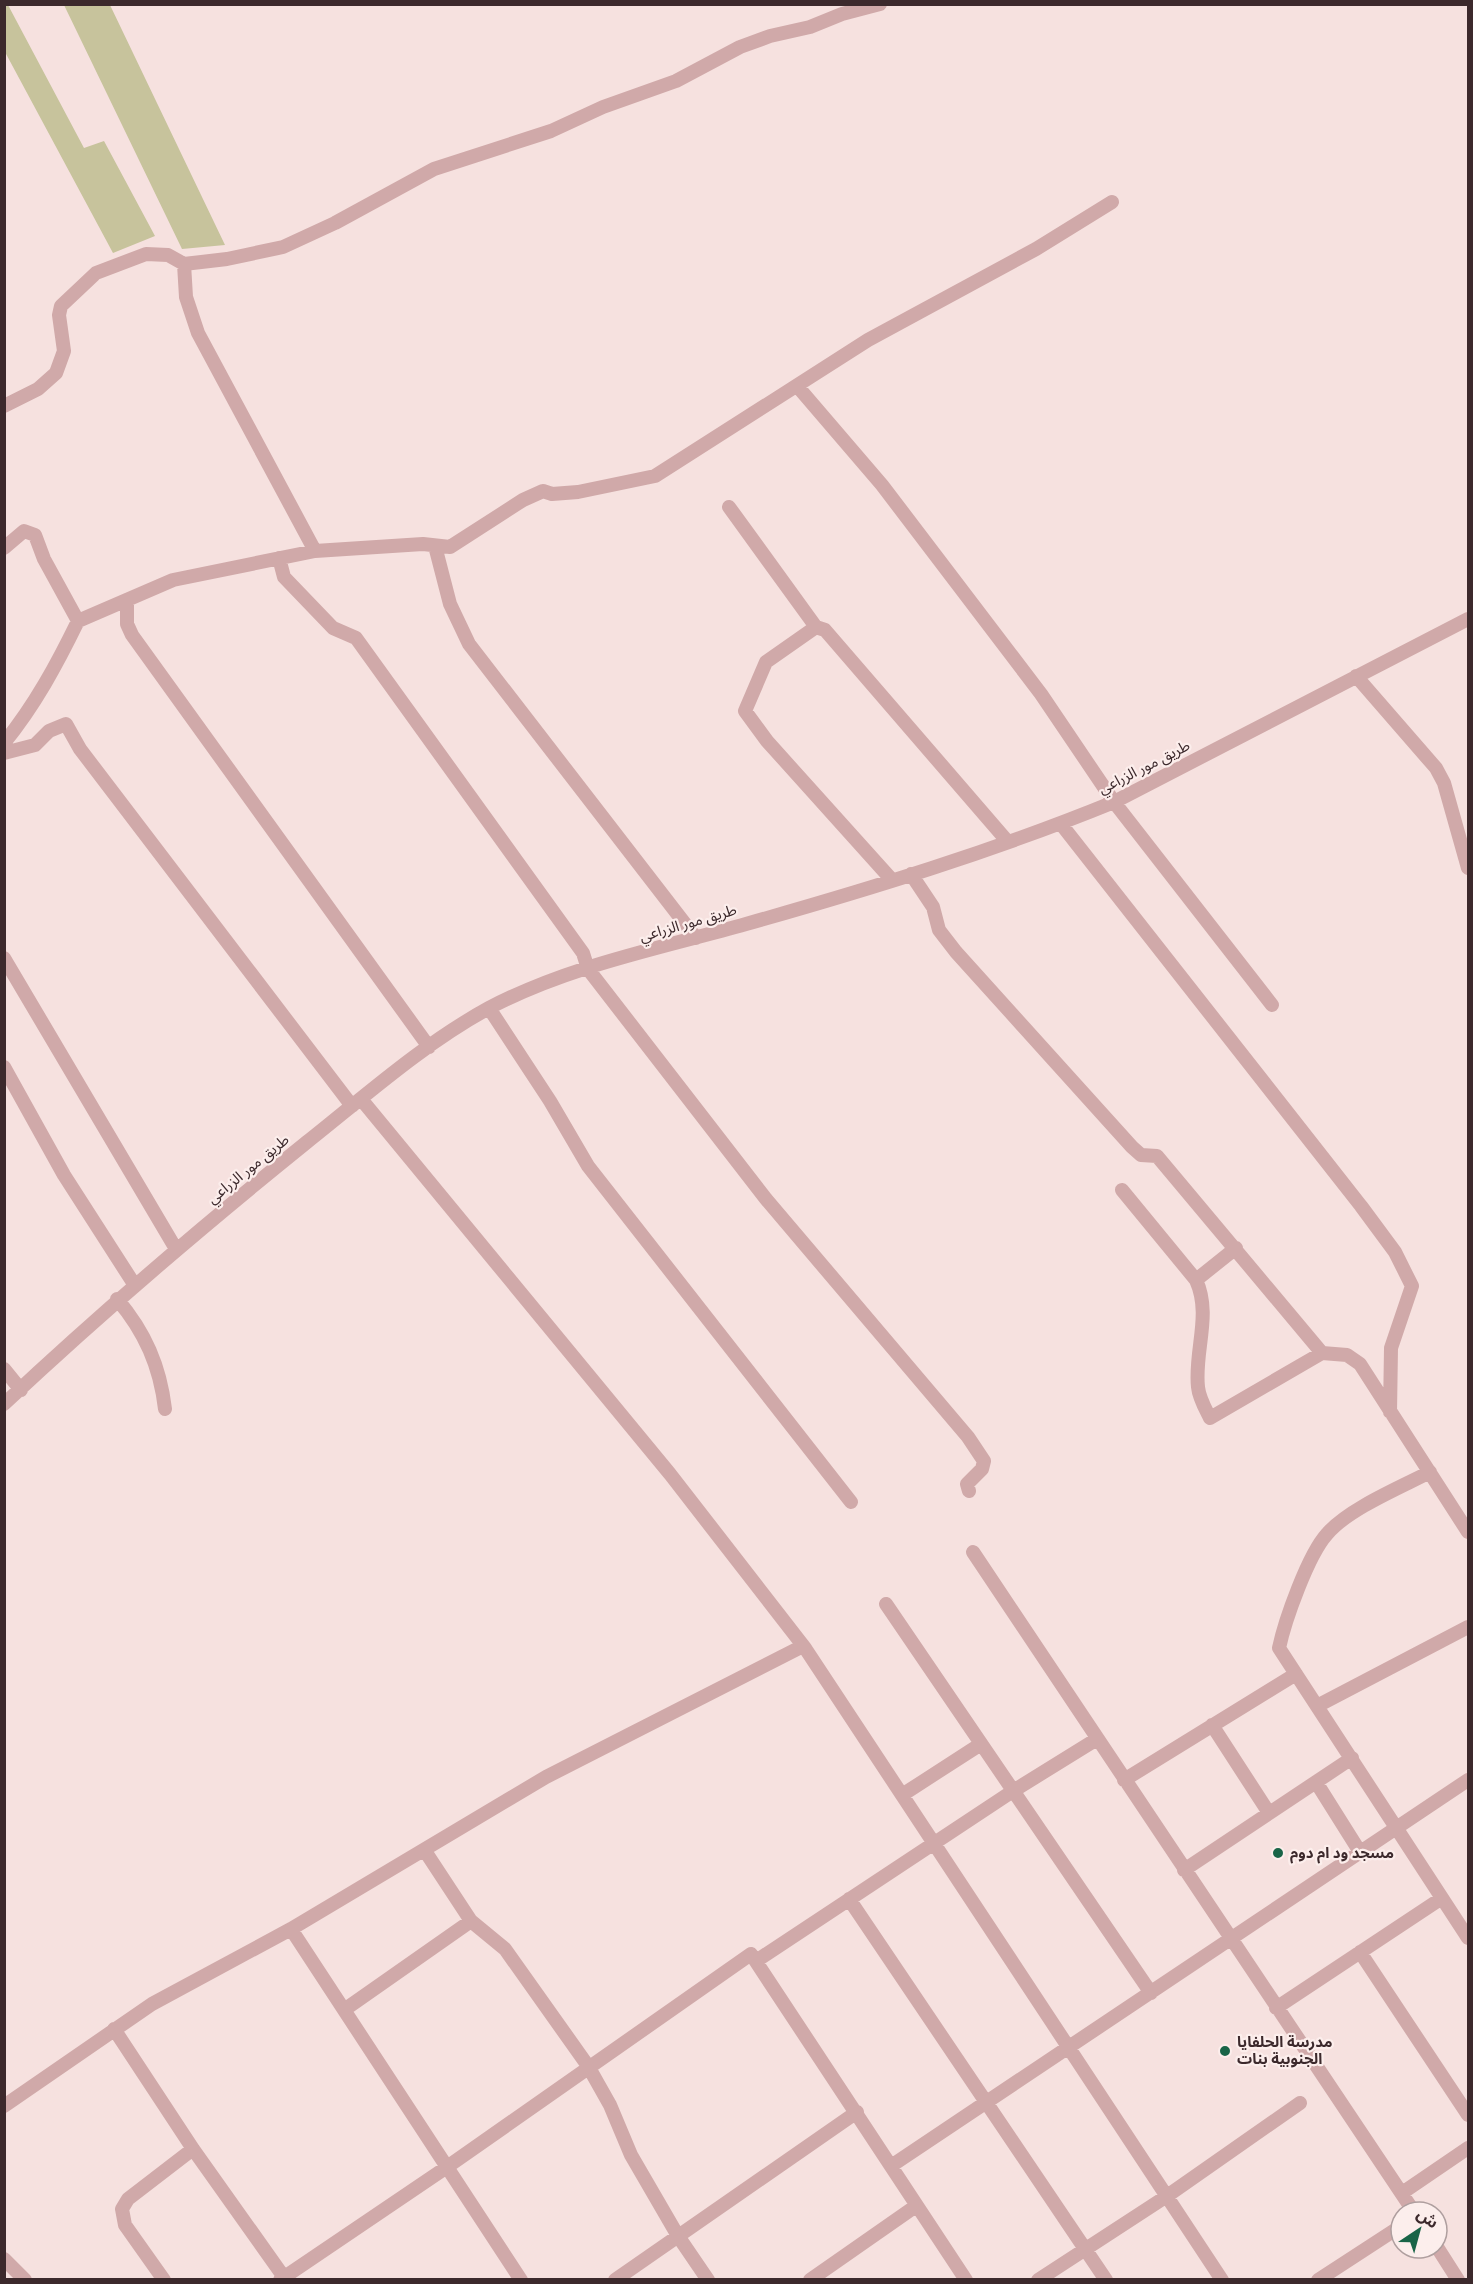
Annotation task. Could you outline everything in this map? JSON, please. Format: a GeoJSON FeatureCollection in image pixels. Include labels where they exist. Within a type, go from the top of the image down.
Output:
{"type":"FeatureCollection","features":[{"type":"Feature","properties":{"kind":"street"},"geometry":{"type":"LineString","coordinates":[[4,406],[38,389],[56,373],[64,351],[59,315],[61,306],[96,273],[146,254],[168,255],[184,264],[227,260],[283,247],[335,223],[434,169],[552,131],[603,107],[676,81],[740,47],[880,4]]}},
{"type":"Feature","properties":{"kind":"street"},"geometry":{"type":"LineString","coordinates":[[4,743],[23,720],[52,673],[78,621],[173,580],[279,558],[315,551],[423,544],[455,545],[524,500],[543,491],[552,494],[578,492],[655,476],[798,387],[868,340],[1036,249],[1112,202]]}},
{"type":"Feature","properties":{"kind":"street"},"geometry":{"type":"LineString","coordinates":[[184,264],[186,297],[198,333],[315,551]]}},
{"type":"Feature","properties":{"kind":"street"},"geometry":{"type":"LineString","coordinates":[[798,387],[882,485],[1041,693],[1114,802],[1272,1005]]}},
{"type":"Feature","properties":{"kind":"street"},"geometry":{"type":"LineString","coordinates":[[729,507],[816,627],[825,630],[1008,842]]}},
{"type":"Feature","properties":{"kind":"street"},"geometry":{"type":"LineString","coordinates":[[4,548],[24,531],[35,535],[44,559],[78,621]]}},
{"type":"Feature","properties":{"kind":"street"},"geometry":{"type":"LineString","coordinates":[[435,546],[450,604],[469,644],[696,938]]}},
{"type":"Feature","properties":{"kind":"street"},"geometry":{"type":"LineString","coordinates":[[279,558],[284,577],[333,628],[356,638],[583,954],[588,969],[766,1199],[968,1437],[984,1461],[982,1468],[970,1478],[967,1484],[969,1491]]}},
{"type":"Feature","properties":{"kind":"street"},"geometry":{"type":"LineString","coordinates":[[127,600],[128,624],[132,635],[429,1047]]}},
{"type":"Feature","properties":{"kind":"street","name":"طريق مور الزراعي"},"geometry":{"type":"LineString","coordinates":[[4,1404],[117,1299],[176,1249],[429,1047],[489,1008],[588,969],[892,880],[1061,824],[1114,802],[1468,619]]}},
{"type":"Feature","properties":{"kind":"street"},"geometry":{"type":"LineString","coordinates":[[816,627],[766,662],[746,711],[767,741],[892,880]]}},
{"type":"Feature","properties":{"kind":"street"},"geometry":{"type":"LineString","coordinates":[[1356,676],[1436,768],[1444,783],[1468,868]]}},
{"type":"Feature","properties":{"kind":"street"},"geometry":{"type":"LineString","coordinates":[[4,753],[35,745],[49,731],[66,724],[80,749],[357,1103],[670,1474],[803,1646],[1222,2280]]}},
{"type":"Feature","properties":{"kind":"street"},"geometry":{"type":"LineString","coordinates":[[1061,824],[1361,1206],[1407,1271],[1412,1286],[1391,1348],[1390,1412]]}},
{"type":"Feature","properties":{"kind":"street"},"geometry":{"type":"LineString","coordinates":[[911,874],[933,907],[939,930],[956,952],[1131,1148],[1141,1155],[1157,1156],[1322,1353]]}},
{"type":"Feature","properties":{"kind":"street"},"geometry":{"type":"LineString","coordinates":[[4,958],[176,1249]]}},
{"type":"Feature","properties":{"kind":"street"},"geometry":{"type":"LineString","coordinates":[[489,1008],[550,1101],[588,1166],[851,1502]]}},
{"type":"Feature","properties":{"kind":"street"},"geometry":{"type":"LineString","coordinates":[[4,1067],[64,1175],[134,1284]]}},
{"type":"Feature","properties":{"kind":"street"},"geometry":{"type":"LineString","coordinates":[[1122,1190],[1196,1280],[1201,1290],[1203,1322],[1197,1386],[1210,1418],[1322,1353],[1347,1355],[1360,1364],[1430,1472],[1463,1510],[1468,1532]]}},
{"type":"Feature","properties":{"kind":"street"},"geometry":{"type":"LineString","coordinates":[[1196,1280],[1236,1248]]}},
{"type":"Feature","properties":{"kind":"street"},"geometry":{"type":"LineString","coordinates":[[117,1299],[146,1339],[159,1370],[165,1409]]}},
{"type":"Feature","properties":{"kind":"street"},"geometry":{"type":"LineString","coordinates":[[4,1369],[21,1390]]}},
{"type":"Feature","properties":{"kind":"street"},"geometry":{"type":"LineString","coordinates":[[1430,1472],[1360,1509],[1327,1533],[1285,1620],[1279,1648],[1468,1938]]}},
{"type":"Feature","properties":{"kind":"street"},"geometry":{"type":"LineString","coordinates":[[973,1552],[1230,1940],[1406,2200]]}},
{"type":"Feature","properties":{"kind":"street"},"geometry":{"type":"LineString","coordinates":[[886,1604],[1151,1993]]}},
{"type":"Feature","properties":{"kind":"street"},"geometry":{"type":"LineString","coordinates":[[1317,1706],[1468,1627]]}},
{"type":"Feature","properties":{"kind":"street"},"geometry":{"type":"LineString","coordinates":[[4,2106],[152,2004],[291,1929],[575,1761],[803,1646]]}},
{"type":"Feature","properties":{"kind":"street"},"geometry":{"type":"LineString","coordinates":[[1124,1780],[1296,1674]]}},
{"type":"Feature","properties":{"kind":"street"},"geometry":{"type":"LineString","coordinates":[[1212,1725],[1269,1813]]}},
{"type":"Feature","properties":{"kind":"street"},"geometry":{"type":"LineString","coordinates":[[756,1961],[1013,1791],[1096,1739]]}},
{"type":"Feature","properties":{"kind":"street"},"geometry":{"type":"LineString","coordinates":[[902,1795],[981,1744]]}},
{"type":"Feature","properties":{"kind":"street"},"geometry":{"type":"LineString","coordinates":[[1184,1870],[1352,1758]]}},
{"type":"Feature","properties":{"kind":"street"},"geometry":{"type":"LineString","coordinates":[[891,2166],[1468,1780]]}},
{"type":"Feature","properties":{"kind":"street"},"geometry":{"type":"LineString","coordinates":[[1316,1782],[1360,1852]]}},
{"type":"Feature","properties":{"kind":"street"},"geometry":{"type":"LineString","coordinates":[[425,1851],[471,1921],[505,1949],[588,2066],[610,2105],[631,2155],[678,2236],[708,2280]]}},
{"type":"Feature","properties":{"kind":"street"},"geometry":{"type":"LineString","coordinates":[[1276,2008],[1442,1898]]}},
{"type":"Feature","properties":{"kind":"street"},"geometry":{"type":"LineString","coordinates":[[849,1899],[1106,2280]]}},
{"type":"Feature","properties":{"kind":"street"},"geometry":{"type":"LineString","coordinates":[[344,2010],[471,1921]]}},
{"type":"Feature","properties":{"kind":"street"},"geometry":{"type":"LineString","coordinates":[[291,1929],[521,2280]]}},
{"type":"Feature","properties":{"kind":"street"},"geometry":{"type":"LineString","coordinates":[[1360,1952],[1468,2115]]}},
{"type":"Feature","properties":{"kind":"street"},"geometry":{"type":"LineString","coordinates":[[114,2029],[193,2149],[283,2278],[447,2167],[588,2066],[751,1954],[966,2280]]}},
{"type":"Feature","properties":{"kind":"street"},"geometry":{"type":"LineString","coordinates":[[1038,2280],[1167,2196],[1300,2103]]}},
{"type":"Feature","properties":{"kind":"street"},"geometry":{"type":"LineString","coordinates":[[615,2280],[857,2112]]}},
{"type":"Feature","properties":{"kind":"street"},"geometry":{"type":"LineString","coordinates":[[1402,2193],[1468,2148]]}},
{"type":"Feature","properties":{"kind":"street"},"geometry":{"type":"LineString","coordinates":[[164,2280],[125,2225],[122,2209],[128,2199],[193,2149]]}},
{"type":"Feature","properties":{"kind":"street"},"geometry":{"type":"LineString","coordinates":[[810,2280],[916,2206]]}},
{"type":"Feature","properties":{"kind":"street"},"geometry":{"type":"LineString","coordinates":[[1318,2280],[1336,2275],[1389,2235]]}},
{"type":"Feature","properties":{"kind":"street"},"geometry":{"type":"LineString","coordinates":[[4,2259],[25,2280]]}},
{"type":"Feature","properties":{"kind":"street"},"geometry":{"type":"LineString","coordinates":[[1445,2260],[1458,2280]]}},
{"type":"Feature","properties":{"kind":"shaded area"},"geometry":{"type":"Polygon","coordinates":[[[4,5],[8,5],[84,148],[104,141],[155,236],[113,253],[5,52],[4,5]]]}},
{"type":"Feature","properties":{"kind":"shaded area"},"geometry":{"type":"Polygon","coordinates":[[[64,5],[110,5],[225,245],[182,249],[64,5]]]}},
{"type":"Feature","properties":{"kind":"place","name":"مسجد ود ام دوم"},"geometry":{"type":"Point","coordinates":[1278,1853]}},
{"type":"Feature","properties":{"kind":"place","name":"مدرسة الحلفايا الجنوبية بنات"},"geometry":{"type":"Point","coordinates":[1225,2051]}}]}
